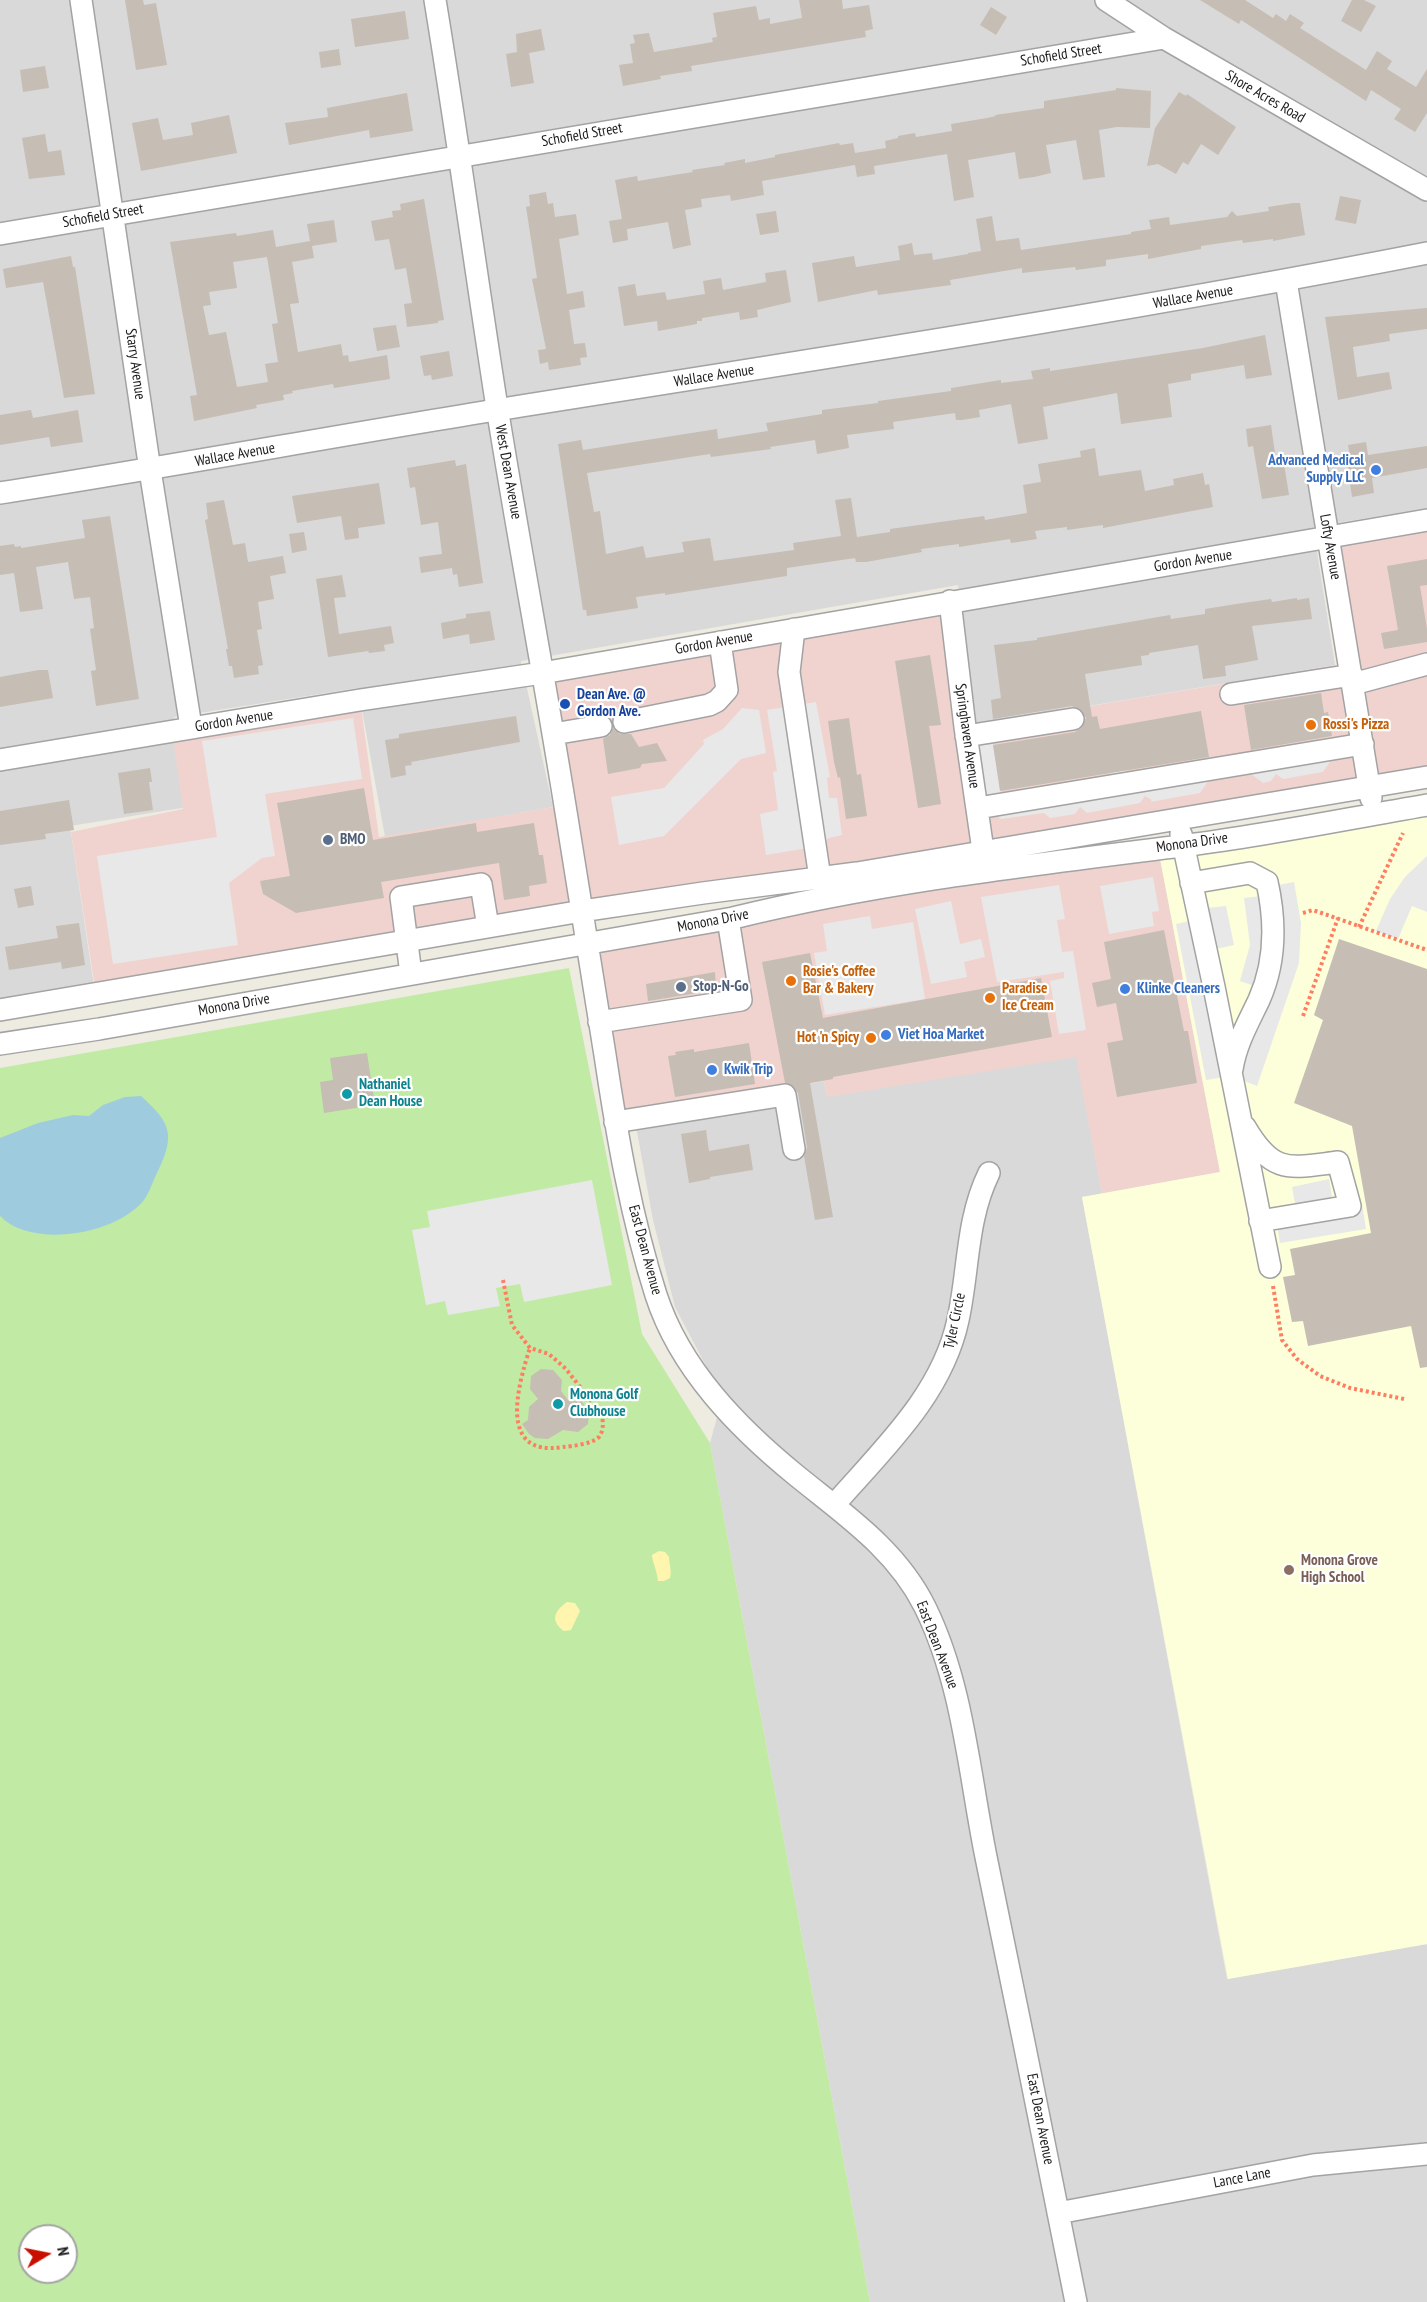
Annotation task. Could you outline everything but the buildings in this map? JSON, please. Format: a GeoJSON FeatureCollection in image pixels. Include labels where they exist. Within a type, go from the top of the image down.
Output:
{"type":"FeatureCollection","features":[{"type":"Feature","properties":{"kind":"street","name":"Starry Avenue"},"geometry":{"type":"LineString","coordinates":[[81,0],[150,470],[191,728]]}},
{"type":"Feature","properties":{"kind":"street","name":"West Dean Avenue"},"geometry":{"type":"LineString","coordinates":[[435,0],[497,410],[587,943]]}},
{"type":"Feature","properties":{"kind":"street","name":"Shore Acres Road"},"geometry":{"type":"LineString","coordinates":[[1106,0],[1164,38],[1427,190]]}},
{"type":"Feature","properties":{"kind":"street","name":"Schofield Street"},"geometry":{"type":"LineString","coordinates":[[0,234],[1164,38]]}},
{"type":"Feature","properties":{"kind":"street","name":"Wallace Avenue"},"geometry":{"type":"LineString","coordinates":[[0,493],[150,470],[497,410],[793,364],[1286,281],[1427,253]]}},
{"type":"Feature","properties":{"kind":"street","name":"Lofty Avenue"},"geometry":{"type":"LineString","coordinates":[[1286,281],[1373,814]]}},
{"type":"Feature","properties":{"kind":"street","name":"Gordon Avenue"},"geometry":{"type":"LineString","coordinates":[[0,760],[542,673],[1427,520]]}},
{"type":"Feature","properties":{"kind":"street","name":"Springhaven Avenue"},"geometry":{"type":"LineString","coordinates":[[950,601],[966,736],[985,861]]}},
{"type":"Feature","properties":{"kind":"street"},"geometry":{"type":"LineString","coordinates":[[794,629],[789,672],[820,878]]}},
{"type":"Feature","properties":{"kind":"street"},"geometry":{"type":"LineString","coordinates":[[766,634],[789,672]]}},
{"type":"Feature","properties":{"kind":"street"},"geometry":{"type":"LineString","coordinates":[[624,722],[709,705],[722,696],[727,690],[720,642]]}},
{"type":"Feature","properties":{"kind":"street"},"geometry":{"type":"LineString","coordinates":[[1231,694],[1352,679],[1427,664]]}},
{"type":"Feature","properties":{"kind":"street"},"geometry":{"type":"LineString","coordinates":[[966,736],[1073,719]]}},
{"type":"Feature","properties":{"kind":"street"},"geometry":{"type":"LineString","coordinates":[[553,734],[601,726]]}},
{"type":"Feature","properties":{"kind":"street"},"geometry":{"type":"LineString","coordinates":[[978,808],[1120,776],[1363,744]]}},
{"type":"Feature","properties":{"kind":"street","name":"Monona Drive"},"geometry":{"type":"LineString","coordinates":[[0,1044],[99,1029],[728,919],[1178,818],[1427,777]]}},
{"type":"Feature","properties":{"kind":"street","name":"Monona Drive"},"geometry":{"type":"LineString","coordinates":[[0,1010],[582,911],[857,873],[1183,846],[1427,805]]}},
{"type":"Feature","properties":{"kind":"street"},"geometry":{"type":"LineString","coordinates":[[1178,818],[1270,1267]]}},
{"type":"Feature","properties":{"kind":"street"},"geometry":{"type":"LineString","coordinates":[[1191,883],[1250,873],[1267,882],[1272,900],[1274,926],[1269,970],[1263,989],[1242,1034],[1231,1076]]}},
{"type":"Feature","properties":{"kind":"street"},"geometry":{"type":"LineString","coordinates":[[411,974],[401,897],[481,884],[488,927]]}},
{"type":"Feature","properties":{"kind":"street"},"geometry":{"type":"LineString","coordinates":[[599,1022],[741,1000],[728,919]]}},
{"type":"Feature","properties":{"kind":"street","name":"East Dean Avenue"},"geometry":{"type":"LineString","coordinates":[[587,943],[615,1122],[639,1232],[655,1292],[673,1338],[695,1372],[726,1410],[790,1470],[873,1537],[888,1553],[926,1609],[947,1664],[957,1698],[1076,2302]]}},
{"type":"Feature","properties":{"kind":"street"},"geometry":{"type":"LineString","coordinates":[[615,1122],[785,1095],[794,1149]]}},
{"type":"Feature","properties":{"kind":"street"},"geometry":{"type":"LineString","coordinates":[[1239,1117],[1255,1144],[1267,1158],[1280,1164],[1291,1167],[1338,1162],[1350,1206],[1260,1221]]}},
{"type":"Feature","properties":{"kind":"street","name":"Tyler Circle"},"geometry":{"type":"LineString","coordinates":[[834,1505],[915,1411],[946,1360],[959,1320],[975,1208],[989,1173]]}},
{"type":"Feature","properties":{"kind":"street","name":"Lance Lane"},"geometry":{"type":"LineString","coordinates":[[1058,2212],[1313,2165],[1427,2154]]}},
{"type":"Feature","properties":{"kind":"path"},"geometry":{"type":"LineString","coordinates":[[1359,927],[1403,833]]}},
{"type":"Feature","properties":{"kind":"path"},"geometry":{"type":"LineString","coordinates":[[1303,913],[1313,910],[1427,950]]}},
{"type":"Feature","properties":{"kind":"path"},"geometry":{"type":"LineString","coordinates":[[1303,1016],[1338,918]]}},
{"type":"Feature","properties":{"kind":"path"},"geometry":{"type":"LineString","coordinates":[[1270,1267],[1282,1340],[1298,1359],[1320,1376],[1350,1388],[1404,1399]]}},
{"type":"Feature","properties":{"kind":"path"},"geometry":{"type":"LineString","coordinates":[[503,1280],[512,1325],[530,1348],[549,1354],[566,1369],[602,1415],[601,1435],[595,1440],[551,1450],[534,1445],[522,1436],[517,1420],[518,1393],[530,1348]]}},
{"type":"Feature","properties":{"kind":"shaded area"},"geometry":{"type":"Polygon","coordinates":[[[0,0],[1427,0],[1427,508],[1313,527],[1335,665],[975,725],[958,585],[521,661],[553,807],[385,837],[358,688],[174,717],[188,807],[70,826],[94,986],[0,1001],[0,0]]]}},
{"type":"Feature","properties":{"kind":"shaded area"},"geometry":{"type":"Polygon","coordinates":[[[1427,520],[1427,777],[96,994],[71,832],[183,809],[172,731],[360,700],[379,837],[565,805],[542,673],[950,601],[965,727],[1349,663],[1328,538],[1427,520]]]}},
{"type":"Feature","properties":{"kind":"shaded area"},"geometry":{"type":"Polygon","coordinates":[[[816,702],[830,777],[827,778],[829,798],[837,798],[842,835],[829,838],[826,840],[826,845],[766,855],[760,814],[778,810],[773,772],[777,771],[767,710],[816,702]]]}},
{"type":"Feature","properties":{"kind":"shaded area"},"geometry":{"type":"Polygon","coordinates":[[[742,708],[759,710],[766,753],[741,759],[664,836],[619,845],[611,797],[664,788],[704,744],[703,740],[723,729],[742,708]]]}},
{"type":"Feature","properties":{"kind":"shaded area"},"geometry":{"type":"Polygon","coordinates":[[[353,718],[362,779],[265,794],[275,856],[262,858],[229,883],[238,945],[113,964],[97,856],[217,837],[202,741],[353,718]]]}},
{"type":"Feature","properties":{"kind":"shaded area"},"geometry":{"type":"Polygon","coordinates":[[[993,744],[1002,799],[1112,777],[1108,754],[1123,751],[1128,779],[1213,774],[1200,793],[1150,802],[1152,800],[1145,796],[1140,803],[1087,813],[1080,807],[1075,814],[1050,818],[1044,813],[1001,819],[990,811],[976,746],[993,744]]]}},
{"type":"Feature","properties":{"kind":"shaded area"},"geometry":{"type":"Polygon","coordinates":[[[1337,752],[1323,772],[1283,779],[1276,774],[1271,781],[1263,783],[1243,768],[1337,752]]]}},
{"type":"Feature","properties":{"kind":"shaded area","name":"Monona Grove High School"},"geometry":{"type":"Polygon","coordinates":[[[1427,805],[1427,1944],[1228,1979],[1082,1197],[1220,1172],[1158,848],[1427,805]]]}},
{"type":"Feature","properties":{"kind":"shaded area"},"geometry":{"type":"Polygon","coordinates":[[[1158,848],[1220,1172],[1102,1194],[1076,1057],[827,1097],[824,1081],[615,1118],[587,943],[1158,848]]]}},
{"type":"Feature","properties":{"kind":"shaded area"},"geometry":{"type":"Polygon","coordinates":[[[1427,856],[1427,912],[1412,906],[1398,939],[1376,931],[1390,899],[1405,877],[1427,856]]]}},
{"type":"Feature","properties":{"kind":"shaded area"},"geometry":{"type":"Polygon","coordinates":[[[1153,877],[1159,911],[1152,912],[1154,926],[1109,934],[1100,886],[1153,877]]]}},
{"type":"Feature","properties":{"kind":"shaded area"},"geometry":{"type":"Polygon","coordinates":[[[1294,882],[1301,923],[1299,963],[1257,1086],[1231,1076],[1206,1080],[1176,924],[1199,919],[1197,909],[1226,906],[1234,945],[1207,951],[1230,1073],[1263,989],[1240,981],[1250,945],[1244,898],[1270,895],[1268,887],[1294,882]]]}},
{"type":"Feature","properties":{"kind":"shaded area"},"geometry":{"type":"Polygon","coordinates":[[[1059,885],[1065,919],[1057,920],[1062,952],[1073,951],[1086,1030],[1059,1034],[1050,981],[1064,978],[1064,972],[997,982],[981,897],[1059,885]]]}},
{"type":"Feature","properties":{"kind":"shaded area"},"geometry":{"type":"Polygon","coordinates":[[[951,901],[960,944],[981,939],[985,957],[964,962],[967,977],[931,984],[915,909],[951,901]]]}},
{"type":"Feature","properties":{"kind":"shaded area"},"geometry":{"type":"Polygon","coordinates":[[[870,916],[872,929],[913,922],[925,999],[825,1015],[814,953],[827,951],[823,924],[870,916]]]}},
{"type":"Feature","properties":{"kind":"shaded area"},"geometry":{"type":"Polygon","coordinates":[[[1077,1056],[1102,1194],[1082,1197],[1227,1979],[1427,1944],[1427,2302],[870,2302],[710,1443],[724,1392],[707,1368],[675,1307],[653,1220],[634,1115],[824,1081],[827,1096],[1077,1056]]]}},
{"type":"Feature","properties":{"kind":"shaded area"},"geometry":{"type":"Polygon","coordinates":[[[1329,1179],[1334,1208],[1362,1204],[1366,1229],[1280,1243],[1276,1219],[1297,1215],[1292,1187],[1329,1179]]]}},
{"type":"Feature","properties":{"kind":"shaded area"},"geometry":{"type":"Polygon","coordinates":[[[592,1180],[612,1285],[524,1302],[520,1284],[496,1288],[500,1306],[448,1315],[445,1301],[426,1305],[412,1230],[430,1227],[427,1211],[592,1180]]]}},
{"type":"Feature","properties":{"kind":"green space"},"geometry":{"type":"Polygon","coordinates":[[[569,968],[642,1334],[710,1443],[870,2302],[0,2302],[0,1068],[569,968]]]}},
{"type":"Feature","properties":{"kind":"sand"},"geometry":{"type":"Polygon","coordinates":[[[659,1551],[665,1552],[669,1557],[670,1578],[664,1581],[658,1581],[652,1557],[659,1551]]]}},
{"type":"Feature","properties":{"kind":"sand"},"geometry":{"type":"Polygon","coordinates":[[[567,1602],[575,1603],[580,1611],[571,1630],[564,1631],[557,1624],[555,1616],[567,1602]]]}},
{"type":"Feature","properties":{"kind":"water"},"geometry":{"type":"Polygon","coordinates":[[[141,1096],[164,1121],[168,1138],[164,1158],[148,1193],[131,1212],[95,1229],[74,1234],[52,1235],[14,1226],[0,1216],[0,1138],[38,1123],[73,1115],[89,1116],[103,1105],[125,1097],[141,1096]]]}},
{"type":"Feature","properties":{"kind":"place","name":"Advanced Medical Supply LLC"},"geometry":{"type":"Point","coordinates":[1376,470]}},
{"type":"Feature","properties":{"kind":"place","name":"Dean Ave. @ Gordon Ave."},"geometry":{"type":"Point","coordinates":[565,704]}},
{"type":"Feature","properties":{"kind":"place","name":"Rossi's Pizza"},"geometry":{"type":"Point","coordinates":[1311,725]}},
{"type":"Feature","properties":{"kind":"place","name":"BMO"},"geometry":{"type":"Point","coordinates":[328,840]}},
{"type":"Feature","properties":{"kind":"place","name":"Rosie's Coffee Bar & Bakery"},"geometry":{"type":"Point","coordinates":[791,981]}},
{"type":"Feature","properties":{"kind":"place","name":"Stop-N-Go"},"geometry":{"type":"Point","coordinates":[681,987]}},
{"type":"Feature","properties":{"kind":"place","name":"Klinke Cleaners"},"geometry":{"type":"Point","coordinates":[1125,989]}},
{"type":"Feature","properties":{"kind":"place","name":"Paradise Ice Cream"},"geometry":{"type":"Point","coordinates":[990,998]}},
{"type":"Feature","properties":{"kind":"place","name":"Viet Hoa Market"},"geometry":{"type":"Point","coordinates":[886,1035]}},
{"type":"Feature","properties":{"kind":"place","name":"Hot 'n Spicy"},"geometry":{"type":"Point","coordinates":[871,1038]}},
{"type":"Feature","properties":{"kind":"place","name":"Kwik Trip"},"geometry":{"type":"Point","coordinates":[712,1070]}},
{"type":"Feature","properties":{"kind":"place","name":"Nathaniel Dean House"},"geometry":{"type":"Point","coordinates":[347,1094]}},
{"type":"Feature","properties":{"kind":"place","name":"Monona Golf Clubhouse"},"geometry":{"type":"Point","coordinates":[558,1404]}},
{"type":"Feature","properties":{"kind":"place","name":"Monona Grove High School"},"geometry":{"type":"Point","coordinates":[1289,1570]}}]}
